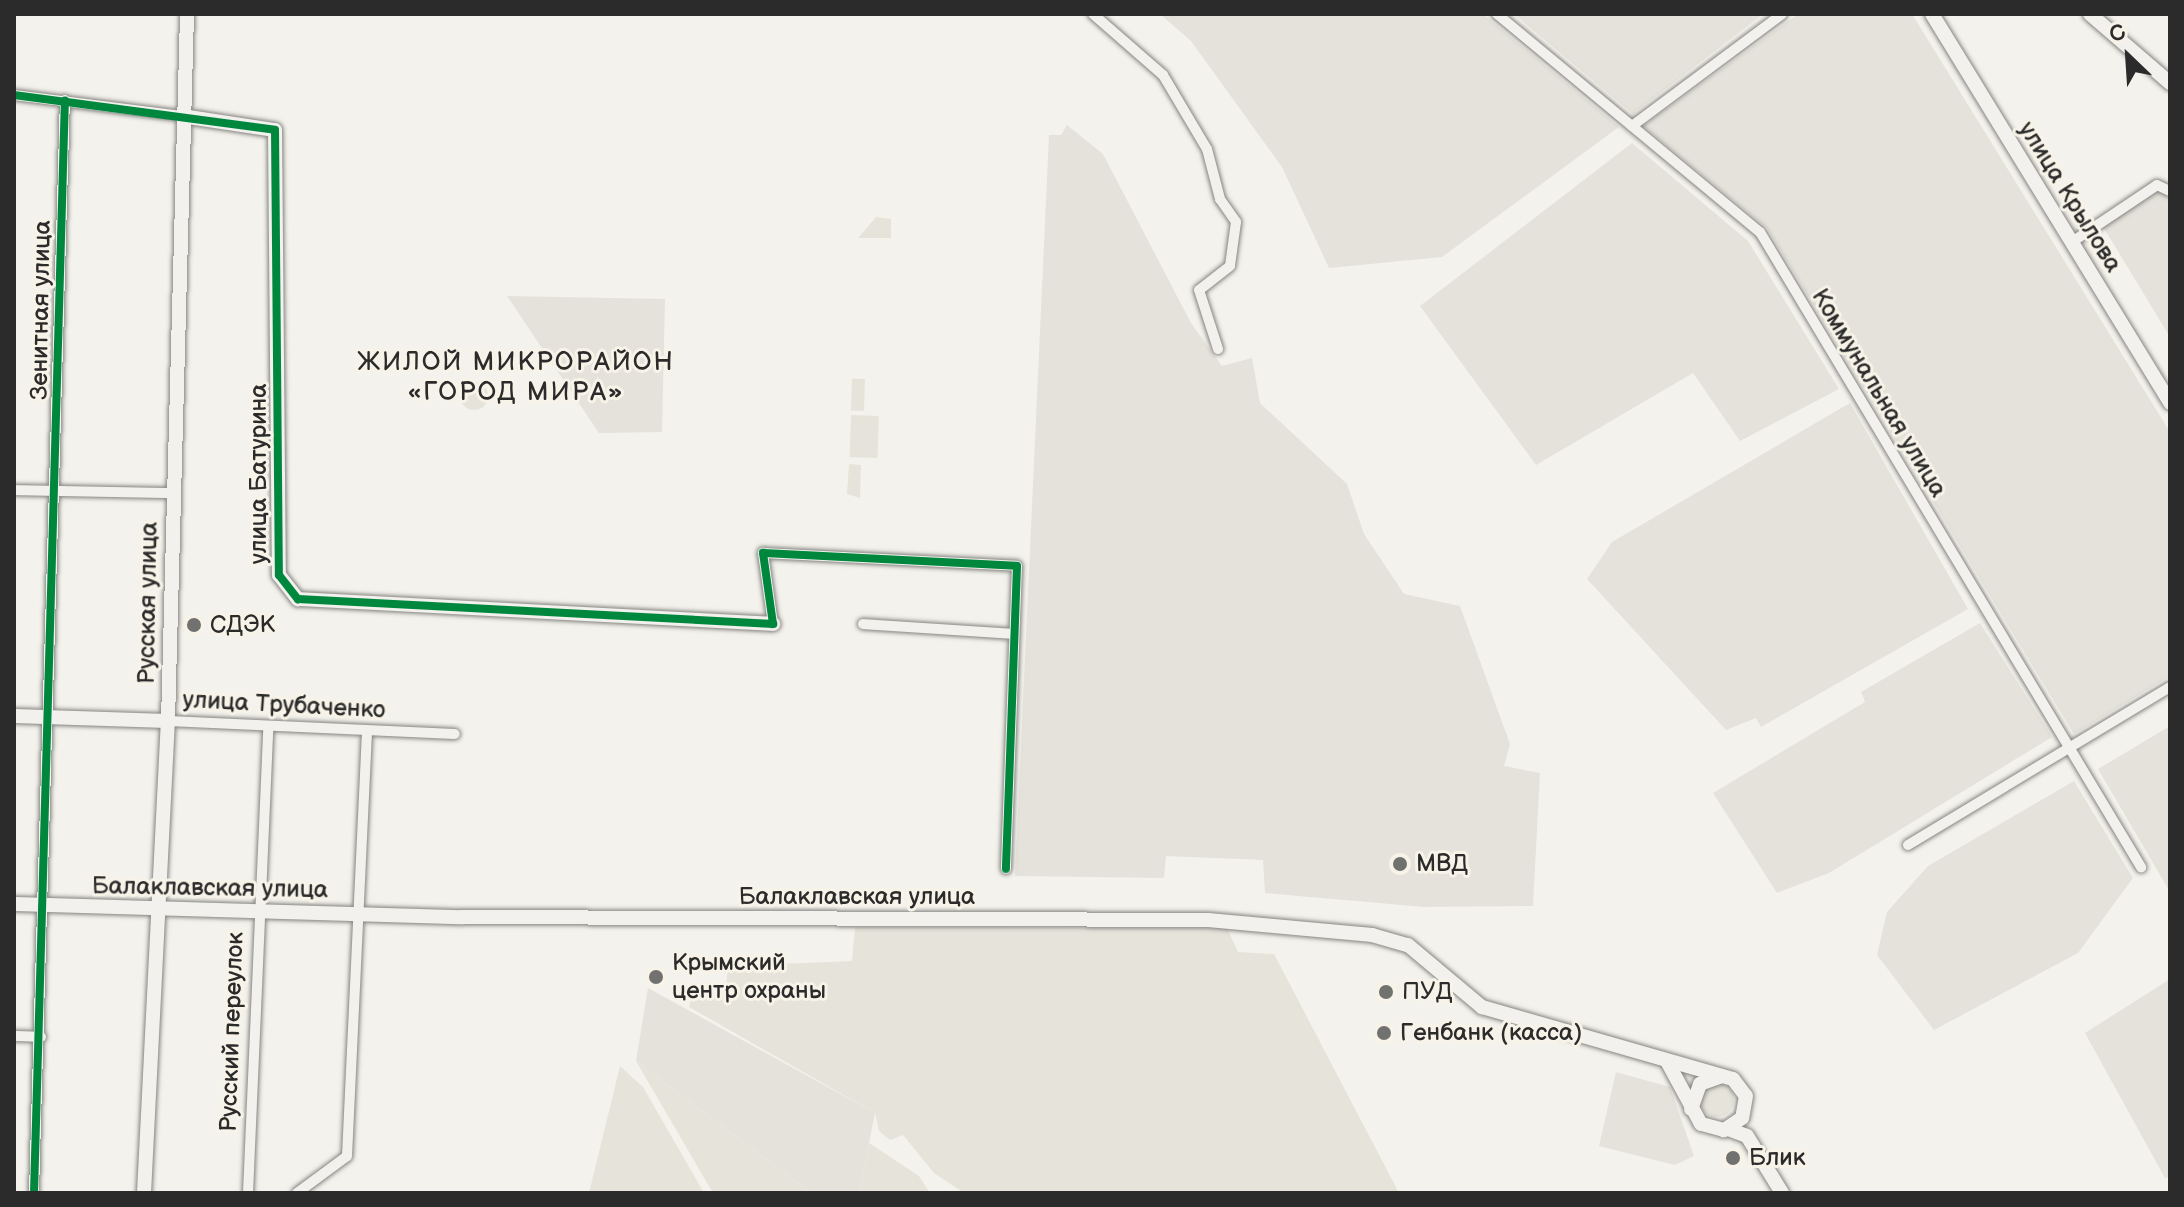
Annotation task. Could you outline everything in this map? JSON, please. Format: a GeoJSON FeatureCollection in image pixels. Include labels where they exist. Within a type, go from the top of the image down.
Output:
{"type":"FeatureCollection","features":[{"type":"Feature","properties":{"kind":"main road","name":"Русская улица"},"geometry":{"type":"LineString","coordinates":[[144,1193],[168,721],[187,14]]}},
{"type":"Feature","properties":{"kind":"main road","name":"улица Крылова"},"geometry":{"type":"LineString","coordinates":[[1932,14],[2170,403]]}},
{"type":"Feature","properties":{"kind":"main road"},"geometry":{"type":"LineString","coordinates":[[2090,14],[2170,83]]}},
{"type":"Feature","properties":{"kind":"main road","name":"улица Батурина"},"geometry":{"type":"LineString","coordinates":[[182,116],[275,130],[279,575],[298,599],[773,624]]}},
{"type":"Feature","properties":{"kind":"main road","name":"улица Трубаченко"},"geometry":{"type":"LineString","coordinates":[[14,716],[168,721]]}},
{"type":"Feature","properties":{"kind":"main road","name":"Балаклавская улица"},"geometry":{"type":"LineString","coordinates":[[14,904],[358,914],[1208,920],[1372,935],[1408,945],[1482,1007],[1668,1063],[1726,1076]]}},
{"type":"Feature","properties":{"kind":"main road"},"geometry":{"type":"LineString","coordinates":[[1668,1063],[1692,1112],[1706,1128],[1728,1129],[1747,1136]]}},
{"type":"Feature","properties":{"kind":"main road"},"geometry":{"type":"LineString","coordinates":[[1692,1112],[1700,1084],[1726,1076],[1743,1089],[1742,1118],[1747,1136],[1782,1193]]}},
{"type":"Feature","properties":{"kind":"main road"},"geometry":{"type":"LineString","coordinates":[[1728,1129],[1742,1118]]}},
{"type":"Feature","properties":{"kind":"street"},"geometry":{"type":"LineString","coordinates":[[1093,14],[1163,75],[1207,149],[1220,199],[1236,222],[1230,266],[1199,290],[1218,349]]}},
{"type":"Feature","properties":{"kind":"street","name":"Коммунальная улица"},"geometry":{"type":"LineString","coordinates":[[1497,14],[1760,232],[2141,867]]}},
{"type":"Feature","properties":{"kind":"street"},"geometry":{"type":"LineString","coordinates":[[1632,126],[1782,14]]}},
{"type":"Feature","properties":{"kind":"street","name":"улица Батурина"},"geometry":{"type":"LineString","coordinates":[[14,95],[182,116]]}},
{"type":"Feature","properties":{"kind":"street","name":"Зенитная улица"},"geometry":{"type":"LineString","coordinates":[[34,1193],[47,905],[65,100]]}},
{"type":"Feature","properties":{"kind":"street"},"geometry":{"type":"LineString","coordinates":[[2072,242],[2157,185],[2170,191]]}},
{"type":"Feature","properties":{"kind":"street"},"geometry":{"type":"LineString","coordinates":[[14,490],[172,493]]}},
{"type":"Feature","properties":{"kind":"street"},"geometry":{"type":"LineString","coordinates":[[773,624],[763,553],[1017,566],[1006,869]]}},
{"type":"Feature","properties":{"kind":"street"},"geometry":{"type":"LineString","coordinates":[[863,624],[1014,634]]}},
{"type":"Feature","properties":{"kind":"street"},"geometry":{"type":"LineString","coordinates":[[1908,845],[2170,687]]}},
{"type":"Feature","properties":{"kind":"street","name":"улица Трубаченко"},"geometry":{"type":"LineString","coordinates":[[168,721],[268,729],[455,734]]}},
{"type":"Feature","properties":{"kind":"street","name":"Русский переулок"},"geometry":{"type":"LineString","coordinates":[[248,1193],[256,910],[268,729]]}},
{"type":"Feature","properties":{"kind":"street"},"geometry":{"type":"LineString","coordinates":[[297,1193],[347,1156],[367,732]]}},
{"type":"Feature","properties":{"kind":"street"},"geometry":{"type":"LineString","coordinates":[[14,1036],[41,1037]]}},
{"type":"Feature","properties":{"kind":"shaded area"},"geometry":{"type":"Polygon","coordinates":[[[1160,14],[1483,14],[1619,127],[1442,257],[1329,268],[1282,167],[1191,41],[1160,14]]]}},
{"type":"Feature","properties":{"kind":"shaded area"},"geometry":{"type":"Polygon","coordinates":[[[1514,14],[1763,14],[1633,114],[1514,14]]]}},
{"type":"Feature","properties":{"kind":"shaded area"},"geometry":{"type":"Polygon","coordinates":[[[1798,14],[1912,14],[2170,432],[2170,676],[2074,734],[1767,228],[1643,126],[1798,14]]]}},
{"type":"Feature","properties":{"kind":"shaded area"},"geometry":{"type":"Polygon","coordinates":[[[1067,125],[1103,154],[1191,323],[1222,366],[1252,358],[1260,403],[1347,484],[1364,534],[1404,594],[1460,606],[1510,744],[1504,766],[1540,773],[1533,906],[1424,907],[1265,893],[1263,860],[1166,856],[1164,878],[1015,876],[1049,135],[1061,135],[1067,125]]]}},
{"type":"Feature","properties":{"kind":"shaded area"},"geometry":{"type":"Polygon","coordinates":[[[1632,143],[1748,241],[1839,389],[1740,441],[1693,373],[1536,465],[1420,306],[1632,143]]]}},
{"type":"Feature","properties":{"kind":"shaded area"},"geometry":{"type":"Polygon","coordinates":[[[2160,189],[2170,201],[2170,337],[2102,225],[2160,189]]]}},
{"type":"Feature","properties":{"kind":"shaded area"},"geometry":{"type":"Polygon","coordinates":[[[876,217],[891,219],[891,238],[858,238],[876,217]]]}},
{"type":"Feature","properties":{"kind":"shaded area"},"geometry":{"type":"Polygon","coordinates":[[[507,296],[665,299],[662,432],[599,433],[507,296]]]}},
{"type":"Feature","properties":{"kind":"shaded area"},"geometry":{"type":"Polygon","coordinates":[[[852,379],[865,379],[864,411],[851,411],[852,379]]]}},
{"type":"Feature","properties":{"kind":"shaded area"},"geometry":{"type":"Polygon","coordinates":[[[474,382],[484,386],[488,396],[484,406],[474,410],[464,406],[460,396],[464,386],[474,382]]]}},
{"type":"Feature","properties":{"kind":"shaded area"},"geometry":{"type":"Polygon","coordinates":[[[1850,403],[1968,609],[1761,727],[1756,718],[1726,730],[1587,579],[1612,542],[1850,403]]]}},
{"type":"Feature","properties":{"kind":"shaded area"},"geometry":{"type":"Polygon","coordinates":[[[851,415],[879,416],[878,458],[850,457],[851,415]]]}},
{"type":"Feature","properties":{"kind":"shaded area"},"geometry":{"type":"Polygon","coordinates":[[[849,464],[861,465],[860,498],[847,494],[849,464]]]}},
{"type":"Feature","properties":{"kind":"shaded area"},"geometry":{"type":"Polygon","coordinates":[[[1980,623],[2052,737],[1829,873],[1777,893],[1713,793],[1865,702],[1861,692],[1980,623]]]}},
{"type":"Feature","properties":{"kind":"shaded area"},"geometry":{"type":"Polygon","coordinates":[[[2170,726],[2170,892],[2098,769],[2170,726]]]}},
{"type":"Feature","properties":{"kind":"shaded area"},"geometry":{"type":"Polygon","coordinates":[[[2074,781],[2133,878],[2078,953],[1934,1030],[1877,955],[1887,912],[1928,866],[2074,781]]]}},
{"type":"Feature","properties":{"kind":"shaded area"},"geometry":{"type":"Polygon","coordinates":[[[855,927],[1227,928],[1238,952],[1274,954],[1399,1193],[964,1193],[934,1173],[903,1135],[890,1140],[879,1131],[875,1113],[689,1007],[694,989],[726,988],[728,966],[852,961],[855,927]]]}},
{"type":"Feature","properties":{"kind":"shaded area"},"geometry":{"type":"Polygon","coordinates":[[[2170,979],[2170,1177],[2165,1178],[2085,1033],[2170,979]]]}},
{"type":"Feature","properties":{"kind":"shaded area"},"geometry":{"type":"Polygon","coordinates":[[[648,988],[875,1113],[859,1193],[812,1193],[636,1061],[648,988]]]}},
{"type":"Feature","properties":{"kind":"shaded area"},"geometry":{"type":"Polygon","coordinates":[[[636,1061],[812,1193],[713,1193],[636,1061]]]}},
{"type":"Feature","properties":{"kind":"shaded area"},"geometry":{"type":"Polygon","coordinates":[[[620,1066],[643,1087],[704,1193],[589,1193],[620,1066]]]}},
{"type":"Feature","properties":{"kind":"shaded area"},"geometry":{"type":"Polygon","coordinates":[[[1616,1072],[1670,1087],[1694,1156],[1675,1165],[1599,1146],[1616,1072]]]}},
{"type":"Feature","properties":{"kind":"shaded area"},"geometry":{"type":"Polygon","coordinates":[[[1717,1083],[1729,1088],[1734,1100],[1729,1112],[1717,1117],[1705,1112],[1700,1100],[1705,1088],[1717,1083]]]}},
{"type":"Feature","properties":{"kind":"shaded area"},"geometry":{"type":"Polygon","coordinates":[[[869,1143],[919,1176],[930,1193],[859,1193],[869,1143]]]}},
{"type":"Feature","properties":{"kind":"cycle path"},"geometry":{"type":"LineString","coordinates":[[14,95],[275,130],[279,575],[298,599],[773,624],[763,553],[1017,566],[1006,869]]}},
{"type":"Feature","properties":{"kind":"cycle path"},"geometry":{"type":"LineString","coordinates":[[34,1193],[65,100]]}},
{"type":"Feature","properties":{"kind":"place","name":"СДЭК"},"geometry":{"type":"Point","coordinates":[194,625]}},
{"type":"Feature","properties":{"kind":"place","name":"МВД"},"geometry":{"type":"Point","coordinates":[1400,864]}},
{"type":"Feature","properties":{"kind":"place","name":"Крымский центр охраны"},"geometry":{"type":"Point","coordinates":[656,977]}},
{"type":"Feature","properties":{"kind":"place","name":"ПУД"},"geometry":{"type":"Point","coordinates":[1386,992]}},
{"type":"Feature","properties":{"kind":"place","name":"Генбанк (касса)"},"geometry":{"type":"Point","coordinates":[1384,1033]}},
{"type":"Feature","properties":{"kind":"place","name":"Блик"},"geometry":{"type":"Point","coordinates":[1733,1158]}},
{"type":"Feature","properties":{"kind":"district","name":"ЖИЛОЙ МИКРОРАЙОН «ГОРОД МИРА»"},"geometry":{"type":"Point","coordinates":[516,378]}}]}
